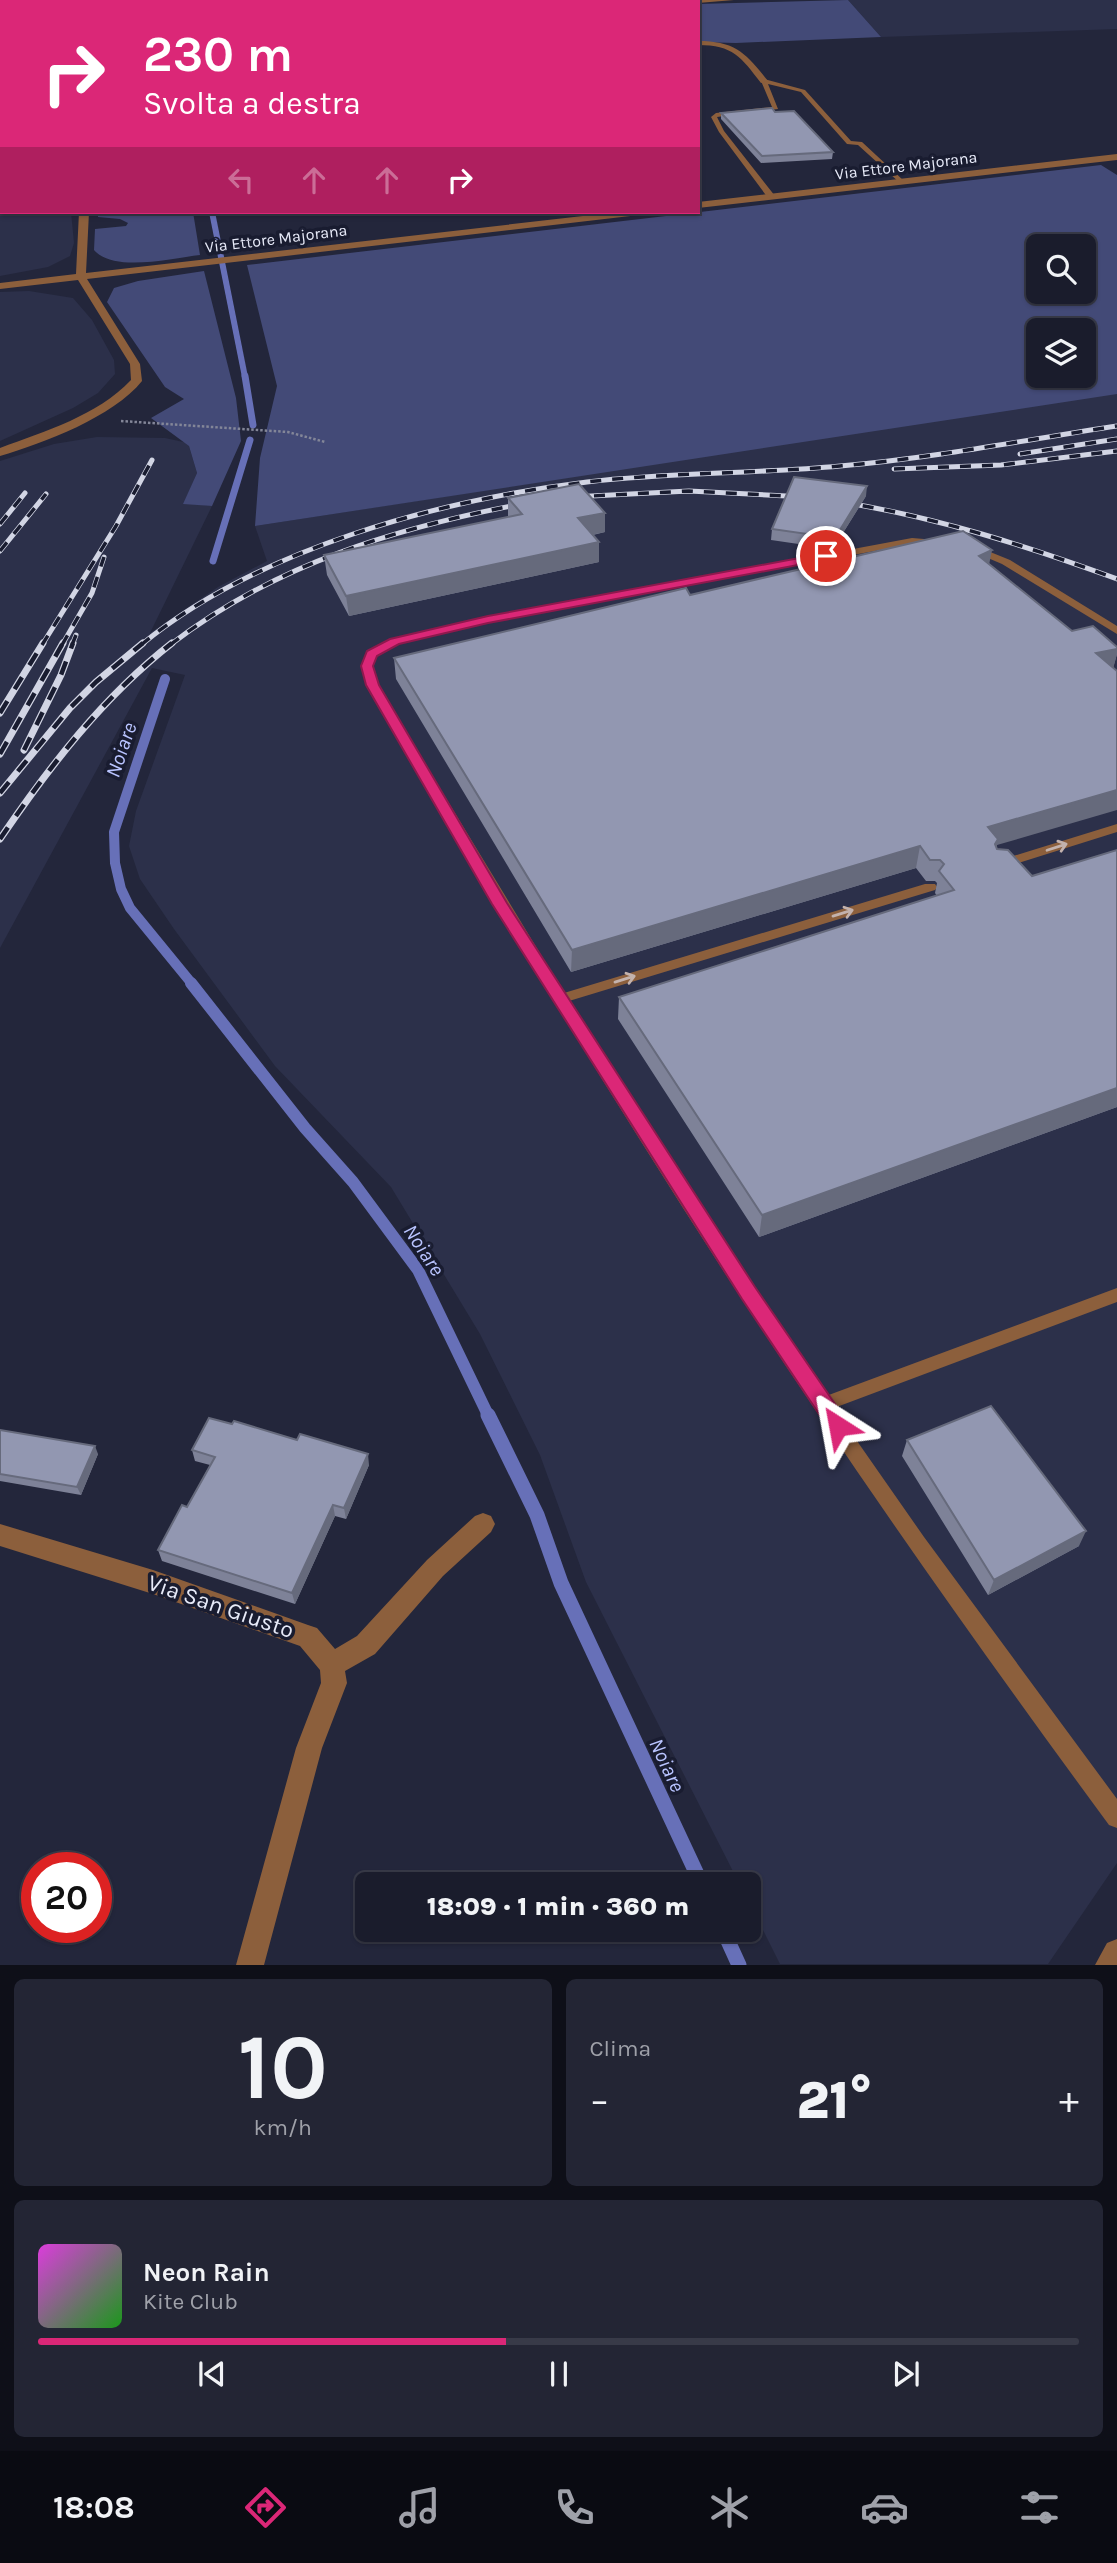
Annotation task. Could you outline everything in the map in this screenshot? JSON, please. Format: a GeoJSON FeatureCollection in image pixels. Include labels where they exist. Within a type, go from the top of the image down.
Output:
{"type":"FeatureCollection","features":[{"type":"Feature","properties":{"kind":"street"},"geometry":{"type":"LineString","coordinates":[[700,1],[731,0]]}},
{"type":"Feature","properties":{"kind":"street"},"geometry":{"type":"LineString","coordinates":[[700,43],[722,43],[737,48],[764,81]]}},
{"type":"Feature","properties":{"kind":"street","name":"Via Ettore Majorana"},"geometry":{"type":"LineString","coordinates":[[700,205],[1117,157]]}},
{"type":"Feature","properties":{"kind":"street"},"geometry":{"type":"LineString","coordinates":[[0,452],[84,416],[128,393],[137,381],[135,364],[81,277],[84,214]]}},
{"type":"Feature","properties":{"kind":"street","name":"Via Ettore Majorana"},"geometry":{"type":"LineString","coordinates":[[0,286],[622,214]]}},
{"type":"Feature","properties":{"kind":"street"},"geometry":{"type":"LineString","coordinates":[[250,1965],[309,1748],[334,1683],[332,1665],[366,1645],[435,1568],[483,1524]]}},
{"type":"Feature","properties":{"kind":"street","name":"Via San Giusto"},"geometry":{"type":"LineString","coordinates":[[0,1535],[153,1582],[308,1637],[332,1665]]}},
{"type":"Feature","properties":{"kind":"street"},"geometry":{"type":"LineString","coordinates":[[1110,1965],[1117,1953]]}},
{"type":"Feature","properties":{"kind":"lane"},"geometry":{"type":"LineString","coordinates":[[764,81],[803,91],[849,143],[860,144],[902,182]]}},
{"type":"Feature","properties":{"kind":"lane"},"geometry":{"type":"LineString","coordinates":[[764,81],[776,108],[714,117],[720,131],[771,196]]}},
{"type":"Feature","properties":{"kind":"lane"},"geometry":{"type":"LineString","coordinates":[[1117,631],[1006,562],[957,544],[912,541],[488,620],[395,641],[372,653],[367,666],[372,685],[500,904],[748,1293],[926,1557],[1117,1817]]}},
{"type":"Feature","properties":{"kind":"lane"},"geometry":{"type":"LineString","coordinates":[[998,866],[1117,828]]}},
{"type":"Feature","properties":{"kind":"lane"},"geometry":{"type":"LineString","coordinates":[[560,999],[930,887]]}},
{"type":"Feature","properties":{"kind":"lane"},"geometry":{"type":"LineString","coordinates":[[824,1404],[1117,1295]]}},
{"type":"Feature","properties":{"kind":"path"},"geometry":{"type":"LineString","coordinates":[[84,416],[136,423],[288,432],[326,442]]}},
{"type":"Feature","properties":{"kind":"shaded area"},"geometry":{"type":"Polygon","coordinates":[[[848,0],[1117,0],[1117,29],[881,37],[848,0]]]}},
{"type":"Feature","properties":{"kind":"shaded area"},"geometry":{"type":"Polygon","coordinates":[[[848,0],[881,37],[700,42],[700,4],[848,0]]]}},
{"type":"Feature","properties":{"kind":"shaded area"},"geometry":{"type":"Polygon","coordinates":[[[1101,165],[1117,175],[1117,394],[255,526],[260,458],[277,386],[247,265],[1101,165]]]}},
{"type":"Feature","properties":{"kind":"shaded area"},"geometry":{"type":"Polygon","coordinates":[[[0,214],[71,214],[74,243],[70,256],[48,267],[0,276],[0,214]]]}},
{"type":"Feature","properties":{"kind":"shaded area"},"geometry":{"type":"Polygon","coordinates":[[[98,214],[193,214],[200,255],[144,262],[115,261],[103,257],[94,250],[95,229],[126,226],[128,223],[120,219],[98,217],[98,214]]]}},
{"type":"Feature","properties":{"kind":"shaded area"},"geometry":{"type":"Polygon","coordinates":[[[204,271],[236,398],[241,441],[212,506],[183,504],[197,473],[189,446],[151,418],[184,399],[165,387],[107,302],[114,288],[138,281],[204,271]]]}},
{"type":"Feature","properties":{"kind":"shaded area"},"geometry":{"type":"Polygon","coordinates":[[[29,291],[73,298],[92,320],[114,360],[115,374],[98,393],[73,408],[0,441],[0,292],[29,291]]]}},
{"type":"Feature","properties":{"kind":"shaded area"},"geometry":{"type":"Polygon","coordinates":[[[1117,392],[1117,1863],[1048,1964],[780,1964],[761,1926],[761,1872],[733,1872],[586,1582],[540,1455],[480,1334],[391,1187],[275,1066],[140,879],[129,846],[136,811],[185,675],[152,668],[0,948],[0,461],[54,444],[97,437],[165,438],[188,443],[197,473],[184,503],[212,506],[150,633],[218,587],[267,561],[255,526],[1117,392]]]}},
{"type":"Feature","properties":{"kind":"building"},"geometry":{"type":"Polygon","coordinates":[[[772,108],[775,112],[794,111],[833,152],[762,156],[721,113],[772,108]]]}},
{"type":"Feature","properties":{"kind":"building"},"geometry":{"type":"Polygon","coordinates":[[[794,477],[867,486],[835,538],[772,529],[794,477]]]}},
{"type":"Feature","properties":{"kind":"building"},"geometry":{"type":"Polygon","coordinates":[[[579,484],[605,513],[578,518],[599,542],[346,596],[324,555],[522,514],[508,498],[579,484]]]}},
{"type":"Feature","properties":{"kind":"building"},"geometry":{"type":"Polygon","coordinates":[[[963,531],[992,550],[979,556],[1072,631],[1093,626],[1117,647],[1096,653],[1117,671],[1117,790],[988,827],[998,839],[995,844],[997,849],[1008,850],[1032,876],[1117,850],[1117,1088],[762,1215],[619,997],[954,890],[939,871],[944,864],[940,860],[930,860],[920,846],[572,950],[394,658],[686,588],[690,595],[963,531]]]}},
{"type":"Feature","properties":{"kind":"building"},"geometry":{"type":"Polygon","coordinates":[[[991,1406],[1086,1531],[994,1580],[907,1440],[991,1406]]]}},
{"type":"Feature","properties":{"kind":"building"},"geometry":{"type":"Polygon","coordinates":[[[209,1418],[232,1424],[234,1421],[297,1440],[300,1434],[368,1454],[344,1508],[333,1505],[292,1593],[158,1550],[182,1505],[187,1507],[215,1457],[192,1450],[209,1418]]]}},
{"type":"Feature","properties":{"kind":"building"},"geometry":{"type":"Polygon","coordinates":[[[0,1430],[95,1446],[77,1487],[0,1474],[0,1430]]]}},
{"type":"Feature","properties":{"kind":"waterway","name":"Noiare"},"geometry":{"type":"LineString","coordinates":[[212,214],[245,377]]}},
{"type":"Feature","properties":{"kind":"waterway","name":"Noiare"},"geometry":{"type":"LineString","coordinates":[[245,376],[253,425]]}},
{"type":"Feature","properties":{"kind":"waterway","name":"Noiare"},"geometry":{"type":"LineString","coordinates":[[213,561],[250,440]]}},
{"type":"Feature","properties":{"kind":"waterway","name":"Noiare"},"geometry":{"type":"LineString","coordinates":[[165,679],[114,832],[115,863],[121,889],[130,908],[193,985]]}},
{"type":"Feature","properties":{"kind":"waterway","name":"Noiare"},"geometry":{"type":"LineString","coordinates":[[191,983],[305,1128],[353,1182],[418,1270],[489,1417]]}},
{"type":"Feature","properties":{"kind":"waterway","name":"Noiare"},"geometry":{"type":"LineString","coordinates":[[488,1415],[537,1515],[561,1583],[696,1872]]}},
{"type":"Feature","properties":{"kind":"waterway","name":"Noiare"},"geometry":{"type":"LineString","coordinates":[[728,1942],[739,1965]]}},
{"type":"Feature","properties":{"kind":"railway"},"geometry":{"type":"LineString","coordinates":[[141,645],[187,611],[294,556],[352,534],[472,502],[587,482],[875,463],[1117,426]]}},
{"type":"Feature","properties":{"kind":"railway"},"geometry":{"type":"LineString","coordinates":[[1020,454],[1117,439]]}},
{"type":"Feature","properties":{"kind":"railway"},"geometry":{"type":"LineString","coordinates":[[894,469],[1001,465],[1117,451]]}},
{"type":"Feature","properties":{"kind":"railway"},"geometry":{"type":"LineString","coordinates":[[42,645],[116,526],[152,460]]}},
{"type":"Feature","properties":{"kind":"railway"},"geometry":{"type":"LineString","coordinates":[[572,497],[689,491],[806,497]]}},
{"type":"Feature","properties":{"kind":"railway"},"geometry":{"type":"LineString","coordinates":[[0,524],[25,493]]}},
{"type":"Feature","properties":{"kind":"railway"},"geometry":{"type":"LineString","coordinates":[[0,551],[46,494]]}},
{"type":"Feature","properties":{"kind":"railway"},"geometry":{"type":"LineString","coordinates":[[841,502],[912,516],[981,534],[1117,579]]}},
{"type":"Feature","properties":{"kind":"railway"},"geometry":{"type":"LineString","coordinates":[[170,645],[252,592],[339,553],[432,524],[527,503]]}},
{"type":"Feature","properties":{"kind":"railway"},"geometry":{"type":"LineString","coordinates":[[62,645],[92,593],[104,557]]}},
{"type":"Feature","properties":{"kind":"railway"},"geometry":{"type":"LineString","coordinates":[[72,645],[76,635]]}},
{"type":"Feature","properties":{"kind":"railway"},"geometry":{"type":"LineString","coordinates":[[0,713],[43,643]]}},
{"type":"Feature","properties":{"kind":"railway"},"geometry":{"type":"LineString","coordinates":[[0,754],[63,643]]}},
{"type":"Feature","properties":{"kind":"railway"},"geometry":{"type":"LineString","coordinates":[[24,750],[61,675],[73,643]]}},
{"type":"Feature","properties":{"kind":"railway"},"geometry":{"type":"LineString","coordinates":[[0,793],[70,708],[96,682],[143,643]]}},
{"type":"Feature","properties":{"kind":"railway"},"geometry":{"type":"LineString","coordinates":[[0,839],[78,734],[123,686],[172,643]]}},
{"type":"Feature","properties":{"kind":"route"},"geometry":{"type":"LineString","coordinates":[[826,556],[488,620],[395,641],[372,653],[367,666],[372,685],[500,904],[748,1293],[838,1426]]}}]}
